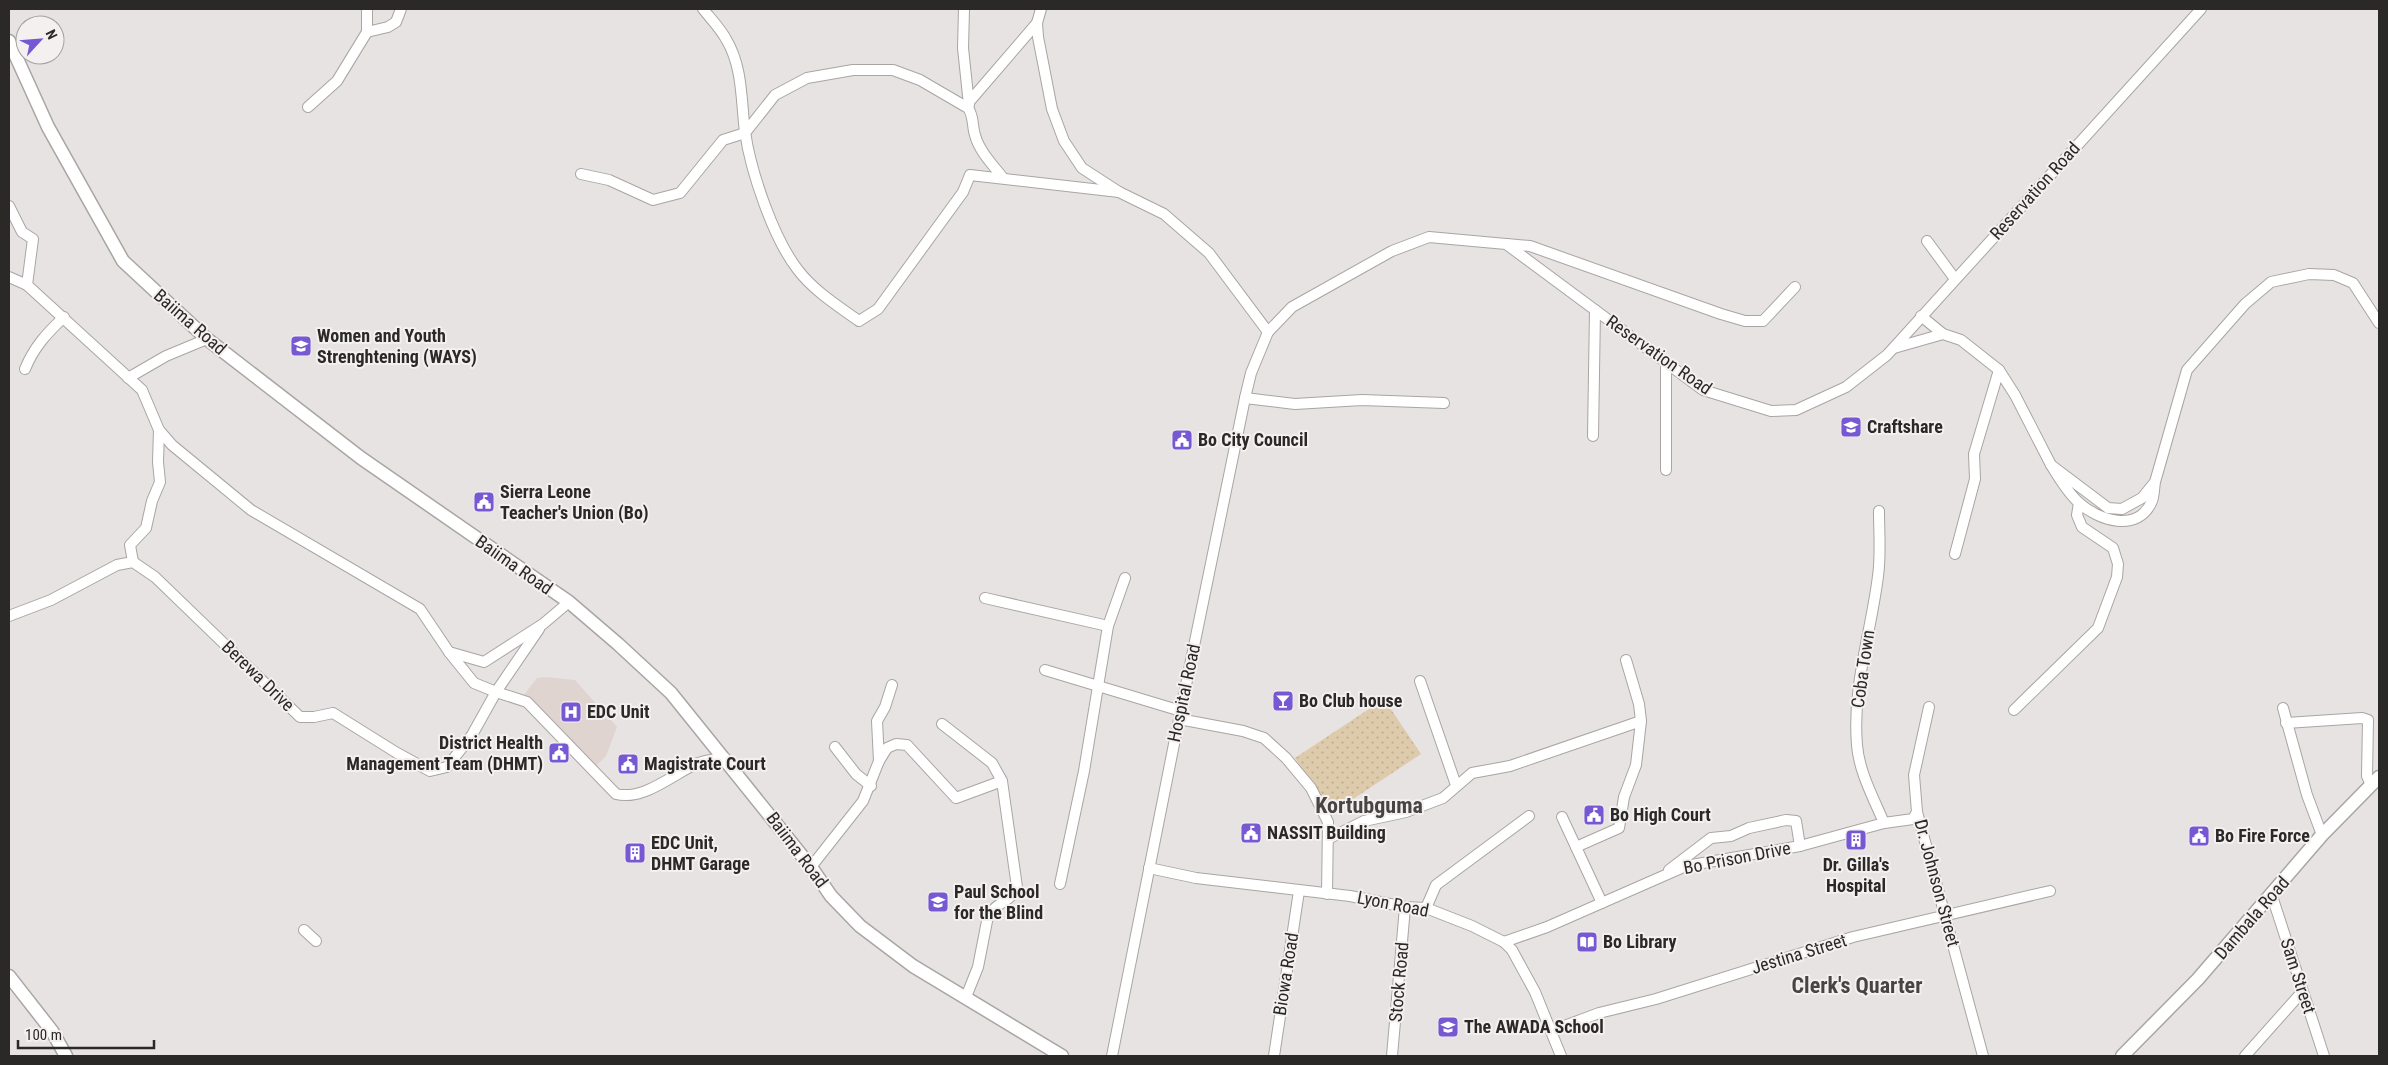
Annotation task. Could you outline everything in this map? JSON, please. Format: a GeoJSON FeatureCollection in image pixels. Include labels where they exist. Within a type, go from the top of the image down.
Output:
{"type":"FeatureCollection","features":[{"type":"Feature","properties":{"kind":"street"},"geometry":{"type":"LineString","coordinates":[[308,107],[337,81],[367,32],[367,9]]}},
{"type":"Feature","properties":{"kind":"street"},"geometry":{"type":"LineString","coordinates":[[367,32],[388,27],[396,22],[401,9]]}},
{"type":"Feature","properties":{"kind":"street"},"geometry":{"type":"LineString","coordinates":[[703,9],[727,39],[738,71],[745,133],[756,178],[786,252],[798,271],[822,294],[859,321],[878,309],[963,192],[970,175],[1119,192]]}},
{"type":"Feature","properties":{"kind":"street"},"geometry":{"type":"LineString","coordinates":[[964,9],[963,48],[969,105],[975,137],[987,160],[1003,178]]}},
{"type":"Feature","properties":{"kind":"street"},"geometry":{"type":"LineString","coordinates":[[969,105],[1037,23],[1041,9]]}},
{"type":"Feature","properties":{"kind":"street","name":"Reservation Road"},"geometry":{"type":"LineString","coordinates":[[1506,244],[1703,390],[1771,411],[1796,410],[1846,387],[1893,348],[2201,9]]}},
{"type":"Feature","properties":{"kind":"street"},"geometry":{"type":"LineString","coordinates":[[1037,23],[1052,109],[1064,140],[1082,168],[1119,192],[1164,214],[1208,253],[1268,332],[1292,307],[1392,251],[1429,237],[1530,246],[1683,302],[1745,321],[1763,321],[1795,287]]}},
{"type":"Feature","properties":{"kind":"street","name":"Baiima Road"},"geometry":{"type":"LineString","coordinates":[[9,40],[48,127],[123,261],[207,339],[361,458],[569,602],[671,693],[811,866],[831,896],[860,926],[913,966],[1062,1056]]}},
{"type":"Feature","properties":{"kind":"street"},"geometry":{"type":"LineString","coordinates":[[581,174],[609,180],[653,200],[680,193],[723,140],[745,133],[775,95],[807,78],[853,70],[892,70],[920,80],[969,105]]}},
{"type":"Feature","properties":{"kind":"street"},"geometry":{"type":"LineString","coordinates":[[9,206],[22,232],[33,240],[27,285]]}},
{"type":"Feature","properties":{"kind":"street"},"geometry":{"type":"LineString","coordinates":[[1926,241],[1955,279]]}},
{"type":"Feature","properties":{"kind":"street"},"geometry":{"type":"LineString","coordinates":[[1921,316],[1943,334],[1961,340],[1999,370],[2015,395],[2051,466],[2068,492],[2079,503],[2096,515],[2110,520],[2125,522],[2139,516],[2152,501],[2155,482],[2187,370],[2245,304],[2271,282],[2309,274],[2334,274],[2353,283],[2379,323]]}},
{"type":"Feature","properties":{"kind":"street"},"geometry":{"type":"LineString","coordinates":[[9,277],[27,285],[142,390],[159,430],[172,445],[251,510],[420,609],[449,652],[474,683],[527,702],[616,794],[627,797],[640,793],[700,762],[725,758]]}},
{"type":"Feature","properties":{"kind":"street"},"geometry":{"type":"LineString","coordinates":[[1593,436],[1595,310]]}},
{"type":"Feature","properties":{"kind":"street"},"geometry":{"type":"LineString","coordinates":[[25,369],[36,347],[64,317]]}},
{"type":"Feature","properties":{"kind":"street","name":"Hospital Road"},"geometry":{"type":"LineString","coordinates":[[1112,1056],[1245,398],[1251,373],[1268,332]]}},
{"type":"Feature","properties":{"kind":"street"},"geometry":{"type":"LineString","coordinates":[[1893,348],[1943,334]]}},
{"type":"Feature","properties":{"kind":"street"},"geometry":{"type":"LineString","coordinates":[[128,378],[166,356],[207,339]]}},
{"type":"Feature","properties":{"kind":"street"},"geometry":{"type":"LineString","coordinates":[[1666,363],[1666,470]]}},
{"type":"Feature","properties":{"kind":"street"},"geometry":{"type":"LineString","coordinates":[[1955,554],[1975,479],[1974,454],[1999,370]]}},
{"type":"Feature","properties":{"kind":"street"},"geometry":{"type":"LineString","coordinates":[[1245,398],[1295,404],[1362,400],[1444,403]]}},
{"type":"Feature","properties":{"kind":"street"},"geometry":{"type":"LineString","coordinates":[[9,616],[51,600],[117,566],[133,562],[130,545],[146,528],[152,500],[160,482],[158,462],[159,430]]}},
{"type":"Feature","properties":{"kind":"street"},"geometry":{"type":"LineString","coordinates":[[2051,466],[2108,508],[2122,509],[2142,498],[2155,482]]}},
{"type":"Feature","properties":{"kind":"street"},"geometry":{"type":"LineString","coordinates":[[2014,710],[2098,628],[2117,577],[2118,564],[2113,548],[2082,527],[2077,515],[2079,503]]}},
{"type":"Feature","properties":{"kind":"street","name":"Coba Town"},"geometry":{"type":"LineString","coordinates":[[1879,511],[1879,574],[1858,677],[1856,717],[1857,746],[1864,774],[1884,823]]}},
{"type":"Feature","properties":{"kind":"street","name":"Berewa Drive"},"geometry":{"type":"LineString","coordinates":[[133,562],[155,577],[300,717],[314,717],[333,713],[430,771],[447,767],[472,734],[496,692],[542,624]]}},
{"type":"Feature","properties":{"kind":"street"},"geometry":{"type":"LineString","coordinates":[[1060,884],[1084,771],[1108,626],[1125,578]]}},
{"type":"Feature","properties":{"kind":"street"},"geometry":{"type":"LineString","coordinates":[[985,598],[1108,626]]}},
{"type":"Feature","properties":{"kind":"street"},"geometry":{"type":"LineString","coordinates":[[449,652],[484,662],[542,624],[569,602]]}},
{"type":"Feature","properties":{"kind":"street"},"geometry":{"type":"LineString","coordinates":[[1576,847],[1619,828],[1624,797],[1636,765],[1641,721],[1639,704],[1626,660]]}},
{"type":"Feature","properties":{"kind":"street"},"geometry":{"type":"LineString","coordinates":[[1046,670],[1180,715],[1264,738],[1286,758],[1311,788],[1328,822],[1327,894]]}},
{"type":"Feature","properties":{"kind":"street"},"geometry":{"type":"LineString","coordinates":[[1420,681],[1456,785]]}},
{"type":"Feature","properties":{"kind":"street"},"geometry":{"type":"LineString","coordinates":[[879,760],[877,721],[885,707],[892,685]]}},
{"type":"Feature","properties":{"kind":"street","name":"Dr. Johnson Street"},"geometry":{"type":"LineString","coordinates":[[1928,707],[1914,775],[1918,812],[1983,1056]]}},
{"type":"Feature","properties":{"kind":"street"},"geometry":{"type":"LineString","coordinates":[[2283,708],[2307,795],[2322,835]]}},
{"type":"Feature","properties":{"kind":"street"},"geometry":{"type":"LineString","coordinates":[[2286,723],[2362,718],[2368,720],[2367,776],[2375,781]]}},
{"type":"Feature","properties":{"kind":"street"},"geometry":{"type":"LineString","coordinates":[[1328,839],[1364,822],[1406,812],[1443,798],[1472,773],[1510,766],[1641,721]]}},
{"type":"Feature","properties":{"kind":"street"},"geometry":{"type":"LineString","coordinates":[[942,724],[992,763],[1002,782],[1017,887],[1015,893],[992,909],[988,916],[978,967],[966,997]]}},
{"type":"Feature","properties":{"kind":"street"},"geometry":{"type":"LineString","coordinates":[[811,866],[864,801],[879,760],[887,748],[896,744],[907,745],[956,798],[1002,782]]}},
{"type":"Feature","properties":{"kind":"street"},"geometry":{"type":"LineString","coordinates":[[835,747],[856,774],[871,786]]}},
{"type":"Feature","properties":{"kind":"street","name":"Dambala Road"},"geometry":{"type":"LineString","coordinates":[[2122,1056],[2198,979],[2272,896],[2322,835],[2375,781]]}},
{"type":"Feature","properties":{"kind":"street","name":"Bo Prison Drive"},"geometry":{"type":"LineString","coordinates":[[1504,942],[1547,927],[1686,866],[1800,846],[1884,823],[1913,820],[1918,812]]}},
{"type":"Feature","properties":{"kind":"street"},"geometry":{"type":"LineString","coordinates":[[1426,908],[1436,885],[1529,816]]}},
{"type":"Feature","properties":{"kind":"street"},"geometry":{"type":"LineString","coordinates":[[1562,817],[1602,903]]}},
{"type":"Feature","properties":{"kind":"street"},"geometry":{"type":"LineString","coordinates":[[1658,878],[1710,838],[1731,836],[1749,828],[1786,820],[1796,821],[1800,846]]}},
{"type":"Feature","properties":{"kind":"street","name":"Lyon Road"},"geometry":{"type":"LineString","coordinates":[[1149,868],[1196,878],[1350,896],[1405,907],[1426,908],[1472,926],[1504,942],[1512,950],[1535,992],[1561,1056]]}},
{"type":"Feature","properties":{"kind":"street","name":"Biowa Road"},"geometry":{"type":"LineString","coordinates":[[1274,1056],[1299,891]]}},
{"type":"Feature","properties":{"kind":"street","name":"Jestina Street"},"geometry":{"type":"LineString","coordinates":[[1551,1030],[1599,1013],[1656,999],[1853,937],[2050,891]]}},
{"type":"Feature","properties":{"kind":"street","name":"Sam Street"},"geometry":{"type":"LineString","coordinates":[[2272,896],[2324,1056]]}},
{"type":"Feature","properties":{"kind":"street","name":"Stock Road"},"geometry":{"type":"LineString","coordinates":[[1392,1056],[1405,907]]}},
{"type":"Feature","properties":{"kind":"street"},"geometry":{"type":"LineString","coordinates":[[304,930],[316,940]]}},
{"type":"Feature","properties":{"kind":"street"},"geometry":{"type":"LineString","coordinates":[[9,976],[52,1031],[66,1056]]}},
{"type":"Feature","properties":{"kind":"street"},"geometry":{"type":"LineString","coordinates":[[2245,1056],[2302,992]]}},
{"type":"Feature","properties":{"kind":"shaded area","name":"EDC Unit"},"geometry":{"type":"Polygon","coordinates":[[[537,678],[575,680],[617,727],[606,756],[594,768],[523,696],[537,678]]]}},
{"type":"Feature","properties":{"kind":"shaded area"},"geometry":{"type":"Polygon","coordinates":[[[1384,699],[1421,754],[1332,813],[1295,758],[1384,699]]]}},
{"type":"Feature","properties":{"kind":"place","name":"Women and Youth Strenghtening (WAYS)"},"geometry":{"type":"Point","coordinates":[301,346]}},
{"type":"Feature","properties":{"kind":"place","name":"Craftshare"},"geometry":{"type":"Point","coordinates":[1851,427]}},
{"type":"Feature","properties":{"kind":"place","name":"Bo City Council"},"geometry":{"type":"Point","coordinates":[1182,440]}},
{"type":"Feature","properties":{"kind":"place","name":"Sierra Leone Teacher's Union (Bo)"},"geometry":{"type":"Point","coordinates":[484,502]}},
{"type":"Feature","properties":{"kind":"place","name":"Bo Club house"},"geometry":{"type":"Point","coordinates":[1283,701]}},
{"type":"Feature","properties":{"kind":"place","name":"EDC Unit"},"geometry":{"type":"Point","coordinates":[571,712]}},
{"type":"Feature","properties":{"kind":"place","name":"District Health Management Team (DHMT)"},"geometry":{"type":"Point","coordinates":[559,753]}},
{"type":"Feature","properties":{"kind":"place","name":"Magistrate Court"},"geometry":{"type":"Point","coordinates":[628,764]}},
{"type":"Feature","properties":{"kind":"place","name":"Bo High Court"},"geometry":{"type":"Point","coordinates":[1594,815]}},
{"type":"Feature","properties":{"kind":"place","name":"NASSIT Building"},"geometry":{"type":"Point","coordinates":[1251,833]}},
{"type":"Feature","properties":{"kind":"place","name":"Bo Fire Force"},"geometry":{"type":"Point","coordinates":[2199,836]}},
{"type":"Feature","properties":{"kind":"place","name":"Dr. Gilla's Hospital"},"geometry":{"type":"Point","coordinates":[1856,840]}},
{"type":"Feature","properties":{"kind":"place","name":"EDC Unit, DHMT Garage"},"geometry":{"type":"Point","coordinates":[635,853]}},
{"type":"Feature","properties":{"kind":"place","name":"Paul School for the Blind"},"geometry":{"type":"Point","coordinates":[938,902]}},
{"type":"Feature","properties":{"kind":"place","name":"Bo Library"},"geometry":{"type":"Point","coordinates":[1587,942]}},
{"type":"Feature","properties":{"kind":"place","name":"The AWADA School"},"geometry":{"type":"Point","coordinates":[1448,1027]}},
{"type":"Feature","properties":{"kind":"district","name":"Kortubguma"},"geometry":{"type":"Point","coordinates":[1369,805]}},
{"type":"Feature","properties":{"kind":"district","name":"Clerk's Quarter"},"geometry":{"type":"Point","coordinates":[1857,985]}}]}
